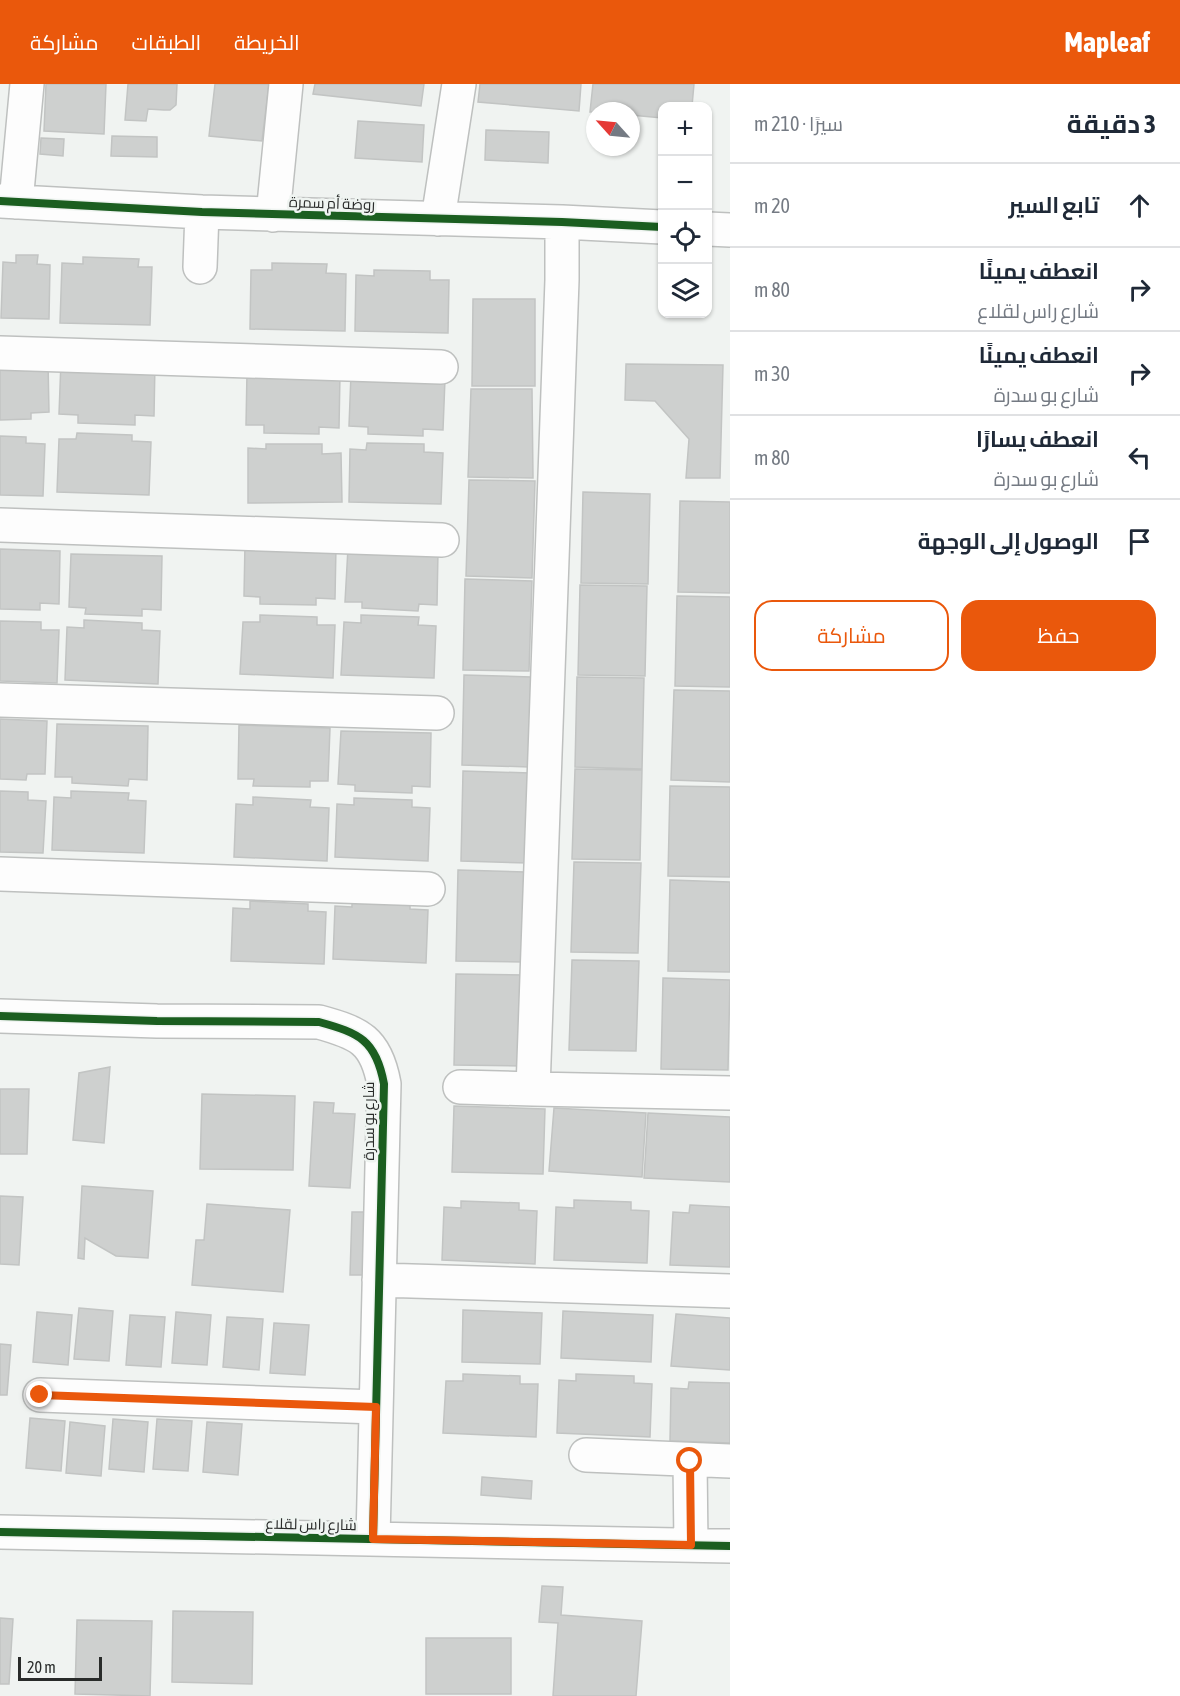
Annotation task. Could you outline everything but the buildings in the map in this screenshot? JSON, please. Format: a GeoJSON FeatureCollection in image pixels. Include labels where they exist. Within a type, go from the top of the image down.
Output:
{"type":"FeatureCollection","features":[{"type":"Feature","properties":{"kind":"street"},"geometry":{"type":"LineString","coordinates":[[8,201],[27,84]]}},
{"type":"Feature","properties":{"kind":"street"},"geometry":{"type":"LineString","coordinates":[[273,215],[286,84]]}},
{"type":"Feature","properties":{"kind":"street"},"geometry":{"type":"LineString","coordinates":[[438,219],[459,84]]}},
{"type":"Feature","properties":{"kind":"street","name":"روضة أم سمرة"},"geometry":{"type":"LineString","coordinates":[[8,201],[273,215],[562,222],[658,227]]}},
{"type":"Feature","properties":{"kind":"street"},"geometry":{"type":"LineString","coordinates":[[200,267],[202,212]]}},
{"type":"Feature","properties":{"kind":"street"},"geometry":{"type":"LineString","coordinates":[[533,1089],[562,292],[562,222]]}},
{"type":"Feature","properties":{"kind":"street"},"geometry":{"type":"LineString","coordinates":[[712,229],[730,230]]}},
{"type":"Feature","properties":{"kind":"street"},"geometry":{"type":"LineString","coordinates":[[0,353],[441,367]]}},
{"type":"Feature","properties":{"kind":"street"},"geometry":{"type":"LineString","coordinates":[[0,525],[442,540]]}},
{"type":"Feature","properties":{"kind":"street"},"geometry":{"type":"LineString","coordinates":[[0,700],[437,712]]}},
{"type":"Feature","properties":{"kind":"street"},"geometry":{"type":"LineString","coordinates":[[0,874],[428,889]]}},
{"type":"Feature","properties":{"kind":"street","name":"شارع بو سدرة"},"geometry":{"type":"LineString","coordinates":[[0,1016],[157,1021],[319,1022],[360,1037],[373,1050],[381,1068],[384,1084],[373,1539]]}},
{"type":"Feature","properties":{"kind":"street"},"geometry":{"type":"LineString","coordinates":[[459,1087],[730,1093]]}},
{"type":"Feature","properties":{"kind":"street"},"geometry":{"type":"LineString","coordinates":[[379,1280],[730,1291]]}},
{"type":"Feature","properties":{"kind":"street"},"geometry":{"type":"LineString","coordinates":[[40,1395],[376,1407]]}},
{"type":"Feature","properties":{"kind":"street"},"geometry":{"type":"LineString","coordinates":[[586,1455],[730,1461]]}},
{"type":"Feature","properties":{"kind":"street"},"geometry":{"type":"LineString","coordinates":[[690,1461],[691,1545]]}},
{"type":"Feature","properties":{"kind":"street","name":"شارع راس لقلاع"},"geometry":{"type":"LineString","coordinates":[[0,1532],[730,1546]]}},
{"type":"Feature","properties":{"kind":"cycle path"},"geometry":{"type":"LineString","coordinates":[[0,201],[202,212],[658,227]]}},
{"type":"Feature","properties":{"kind":"cycle path"},"geometry":{"type":"LineString","coordinates":[[0,1016],[157,1021],[319,1022],[355,1035],[370,1048],[381,1069],[384,1084],[373,1539]]}},
{"type":"Feature","properties":{"kind":"cycle path"},"geometry":{"type":"LineString","coordinates":[[0,1532],[730,1546]]}},
{"type":"Feature","properties":{"kind":"route"},"geometry":{"type":"LineString","coordinates":[[40,1395],[376,1407],[373,1539],[691,1545],[690,1461]]}}]}
